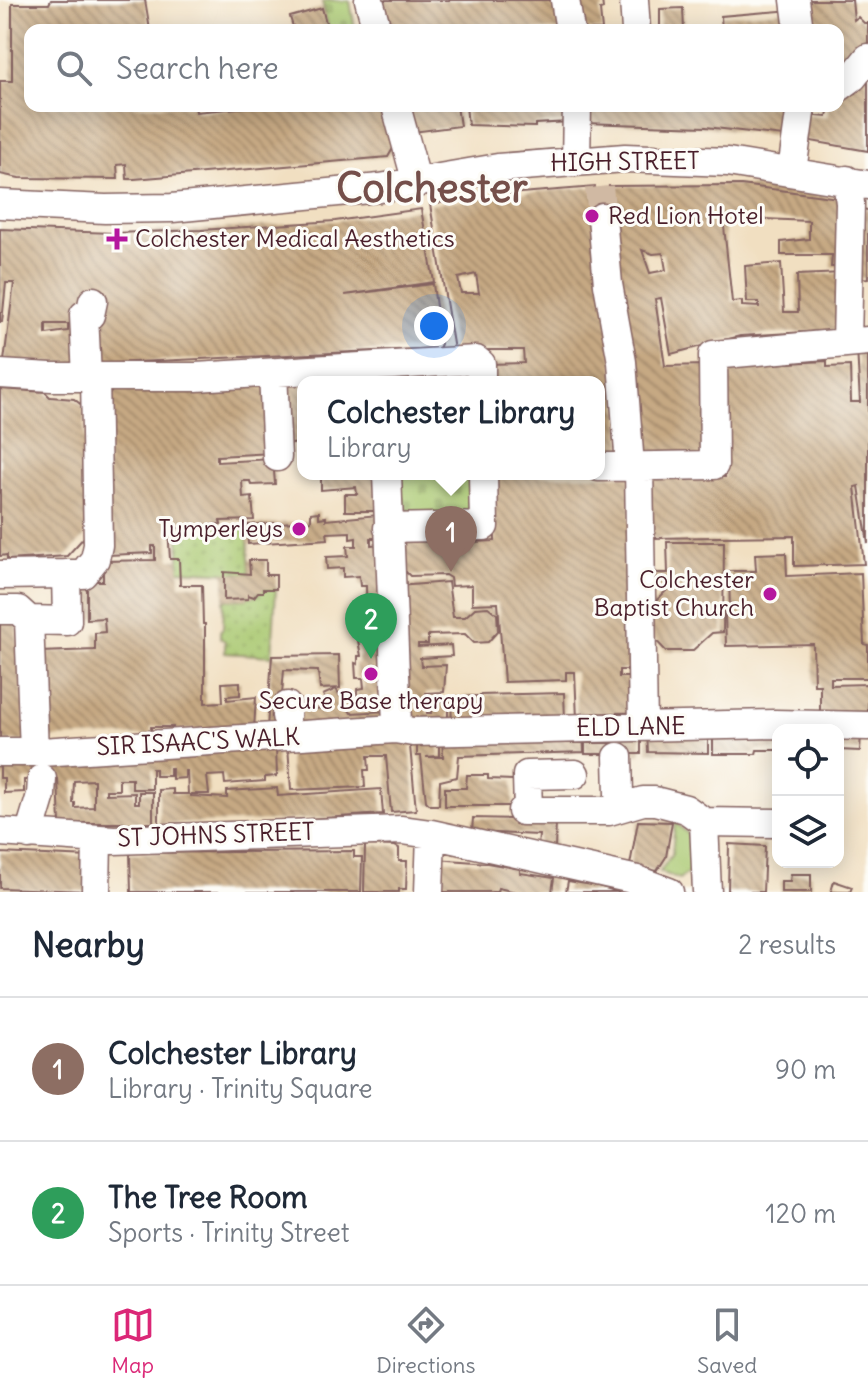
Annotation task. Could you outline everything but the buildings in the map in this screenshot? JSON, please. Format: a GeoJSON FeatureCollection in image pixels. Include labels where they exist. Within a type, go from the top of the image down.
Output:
{"type":"FeatureCollection","features":[{"type":"Feature","properties":{"kind":"street"},"geometry":{"type":"LineString","coordinates":[[369,0],[375,24]]}},
{"type":"Feature","properties":{"kind":"street"},"geometry":{"type":"LineString","coordinates":[[565,0],[569,24]]}},
{"type":"Feature","properties":{"kind":"street"},"geometry":{"type":"LineString","coordinates":[[634,0],[636,24]]}},
{"type":"Feature","properties":{"kind":"street"},"geometry":{"type":"LineString","coordinates":[[795,0],[798,24]]}},
{"type":"Feature","properties":{"kind":"street"},"geometry":{"type":"LineString","coordinates":[[844,84],[868,58]]}},
{"type":"Feature","properties":{"kind":"street"},"geometry":{"type":"LineString","coordinates":[[398,112],[417,183]]}},
{"type":"Feature","properties":{"kind":"street"},"geometry":{"type":"LineString","coordinates":[[578,112],[590,170]]}},
{"type":"Feature","properties":{"kind":"street"},"geometry":{"type":"LineString","coordinates":[[792,171],[800,112]]}},
{"type":"Feature","properties":{"kind":"street","name":"HIGH STREET"},"geometry":{"type":"LineString","coordinates":[[0,204],[105,209],[172,208],[417,183],[498,168],[590,170],[692,159],[858,182]]}},
{"type":"Feature","properties":{"kind":"street"},"geometry":{"type":"LineString","coordinates":[[605,467],[714,465],[713,355],[858,342],[850,203],[858,182]]}},
{"type":"Feature","properties":{"kind":"street"},"geometry":{"type":"LineString","coordinates":[[602,217],[608,284],[622,362],[634,466],[643,727]]}},
{"type":"Feature","properties":{"kind":"street"},"geometry":{"type":"LineString","coordinates":[[0,575],[83,574],[95,559],[98,545],[91,377],[84,315],[90,315],[93,301]]}},
{"type":"Feature","properties":{"kind":"street"},"geometry":{"type":"LineString","coordinates":[[0,374],[196,377],[383,373],[447,361],[476,360],[481,373]]}},
{"type":"Feature","properties":{"kind":"street"},"geometry":{"type":"LineString","coordinates":[[273,373],[277,457]]}},
{"type":"Feature","properties":{"kind":"street"},"geometry":{"type":"LineString","coordinates":[[387,480],[395,729]]}},
{"type":"Feature","properties":{"kind":"street"},"geometry":{"type":"LineString","coordinates":[[388,528],[484,526],[483,480]]}},
{"type":"Feature","properties":{"kind":"street"},"geometry":{"type":"LineString","coordinates":[[0,610],[18,610],[29,620],[67,621],[66,574]]}},
{"type":"Feature","properties":{"kind":"street"},"geometry":{"type":"LineString","coordinates":[[29,620],[41,795],[29,835]]}},
{"type":"Feature","properties":{"kind":"street","name":"SIR ISAAC'S WALK"},"geometry":{"type":"LineString","coordinates":[[0,752],[40,760],[286,721],[395,729]]}},
{"type":"Feature","properties":{"kind":"street","name":"ELD LANE"},"geometry":{"type":"LineString","coordinates":[[395,729],[413,732],[775,724],[868,726]]}},
{"type":"Feature","properties":{"kind":"street"},"geometry":{"type":"LineString","coordinates":[[618,757],[619,794],[628,805]]}},
{"type":"Feature","properties":{"kind":"street"},"geometry":{"type":"LineString","coordinates":[[575,774],[527,775],[525,811],[609,811],[655,801],[686,809],[704,822],[772,823]]}},
{"type":"Feature","properties":{"kind":"street"},"geometry":{"type":"LineString","coordinates":[[704,822],[707,892]]}},
{"type":"Feature","properties":{"kind":"street","name":"ST JOHNS STREET"},"geometry":{"type":"LineString","coordinates":[[0,832],[97,840],[370,829],[431,834],[659,890]]}},
{"type":"Feature","properties":{"kind":"street"},"geometry":{"type":"LineString","coordinates":[[429,892],[431,834]]}},
{"type":"Feature","properties":{"kind":"street"},"geometry":{"type":"LineString","coordinates":[[96,892],[97,840]]}},
{"type":"Feature","properties":{"kind":"green space"},"geometry":{"type":"Polygon","coordinates":[[[350,1],[354,24],[328,24],[322,2],[350,1]]]}},
{"type":"Feature","properties":{"kind":"green space"},"geometry":{"type":"Polygon","coordinates":[[[396,480],[478,480],[469,518],[425,519],[399,506],[396,480]]]}},
{"type":"Feature","properties":{"kind":"green space"},"geometry":{"type":"Polygon","coordinates":[[[247,525],[250,574],[179,570],[179,529],[247,525]]]}},
{"type":"Feature","properties":{"kind":"green space"},"geometry":{"type":"Polygon","coordinates":[[[263,589],[276,589],[272,656],[225,653],[225,641],[220,638],[224,600],[247,599],[248,595],[254,597],[263,589]]]}},
{"type":"Feature","properties":{"kind":"green space"},"geometry":{"type":"Polygon","coordinates":[[[675,822],[689,835],[694,869],[679,879],[660,872],[672,854],[675,822]]]}},
{"type":"Feature","properties":{"kind":"tunnel"},"geometry":{"type":"LineString","coordinates":[[599,187],[602,217]]}},
{"type":"Feature","properties":{"kind":"place","name":"Red Lion Hotel"},"geometry":{"type":"Point","coordinates":[592,216]}},
{"type":"Feature","properties":{"kind":"place","name":"Colchester Medical Aesthetics"},"geometry":{"type":"Point","coordinates":[117,239]}},
{"type":"Feature","properties":{"kind":"place","name":"Tymperleys"},"geometry":{"type":"Point","coordinates":[299,529]}},
{"type":"Feature","properties":{"kind":"place","name":"Colchester Library"},"geometry":{"type":"Point","coordinates":[451,572]}},
{"type":"Feature","properties":{"kind":"place","name":"Colchester Baptist Church"},"geometry":{"type":"Point","coordinates":[770,594]}},
{"type":"Feature","properties":{"kind":"place","name":"The Tree Room"},"geometry":{"type":"Point","coordinates":[371,659]}},
{"type":"Feature","properties":{"kind":"place","name":"Secure Base therapy"},"geometry":{"type":"Point","coordinates":[371,674]}},
{"type":"Feature","properties":{"kind":"district","name":"Colchester"},"geometry":{"type":"Point","coordinates":[432,188]}}]}
